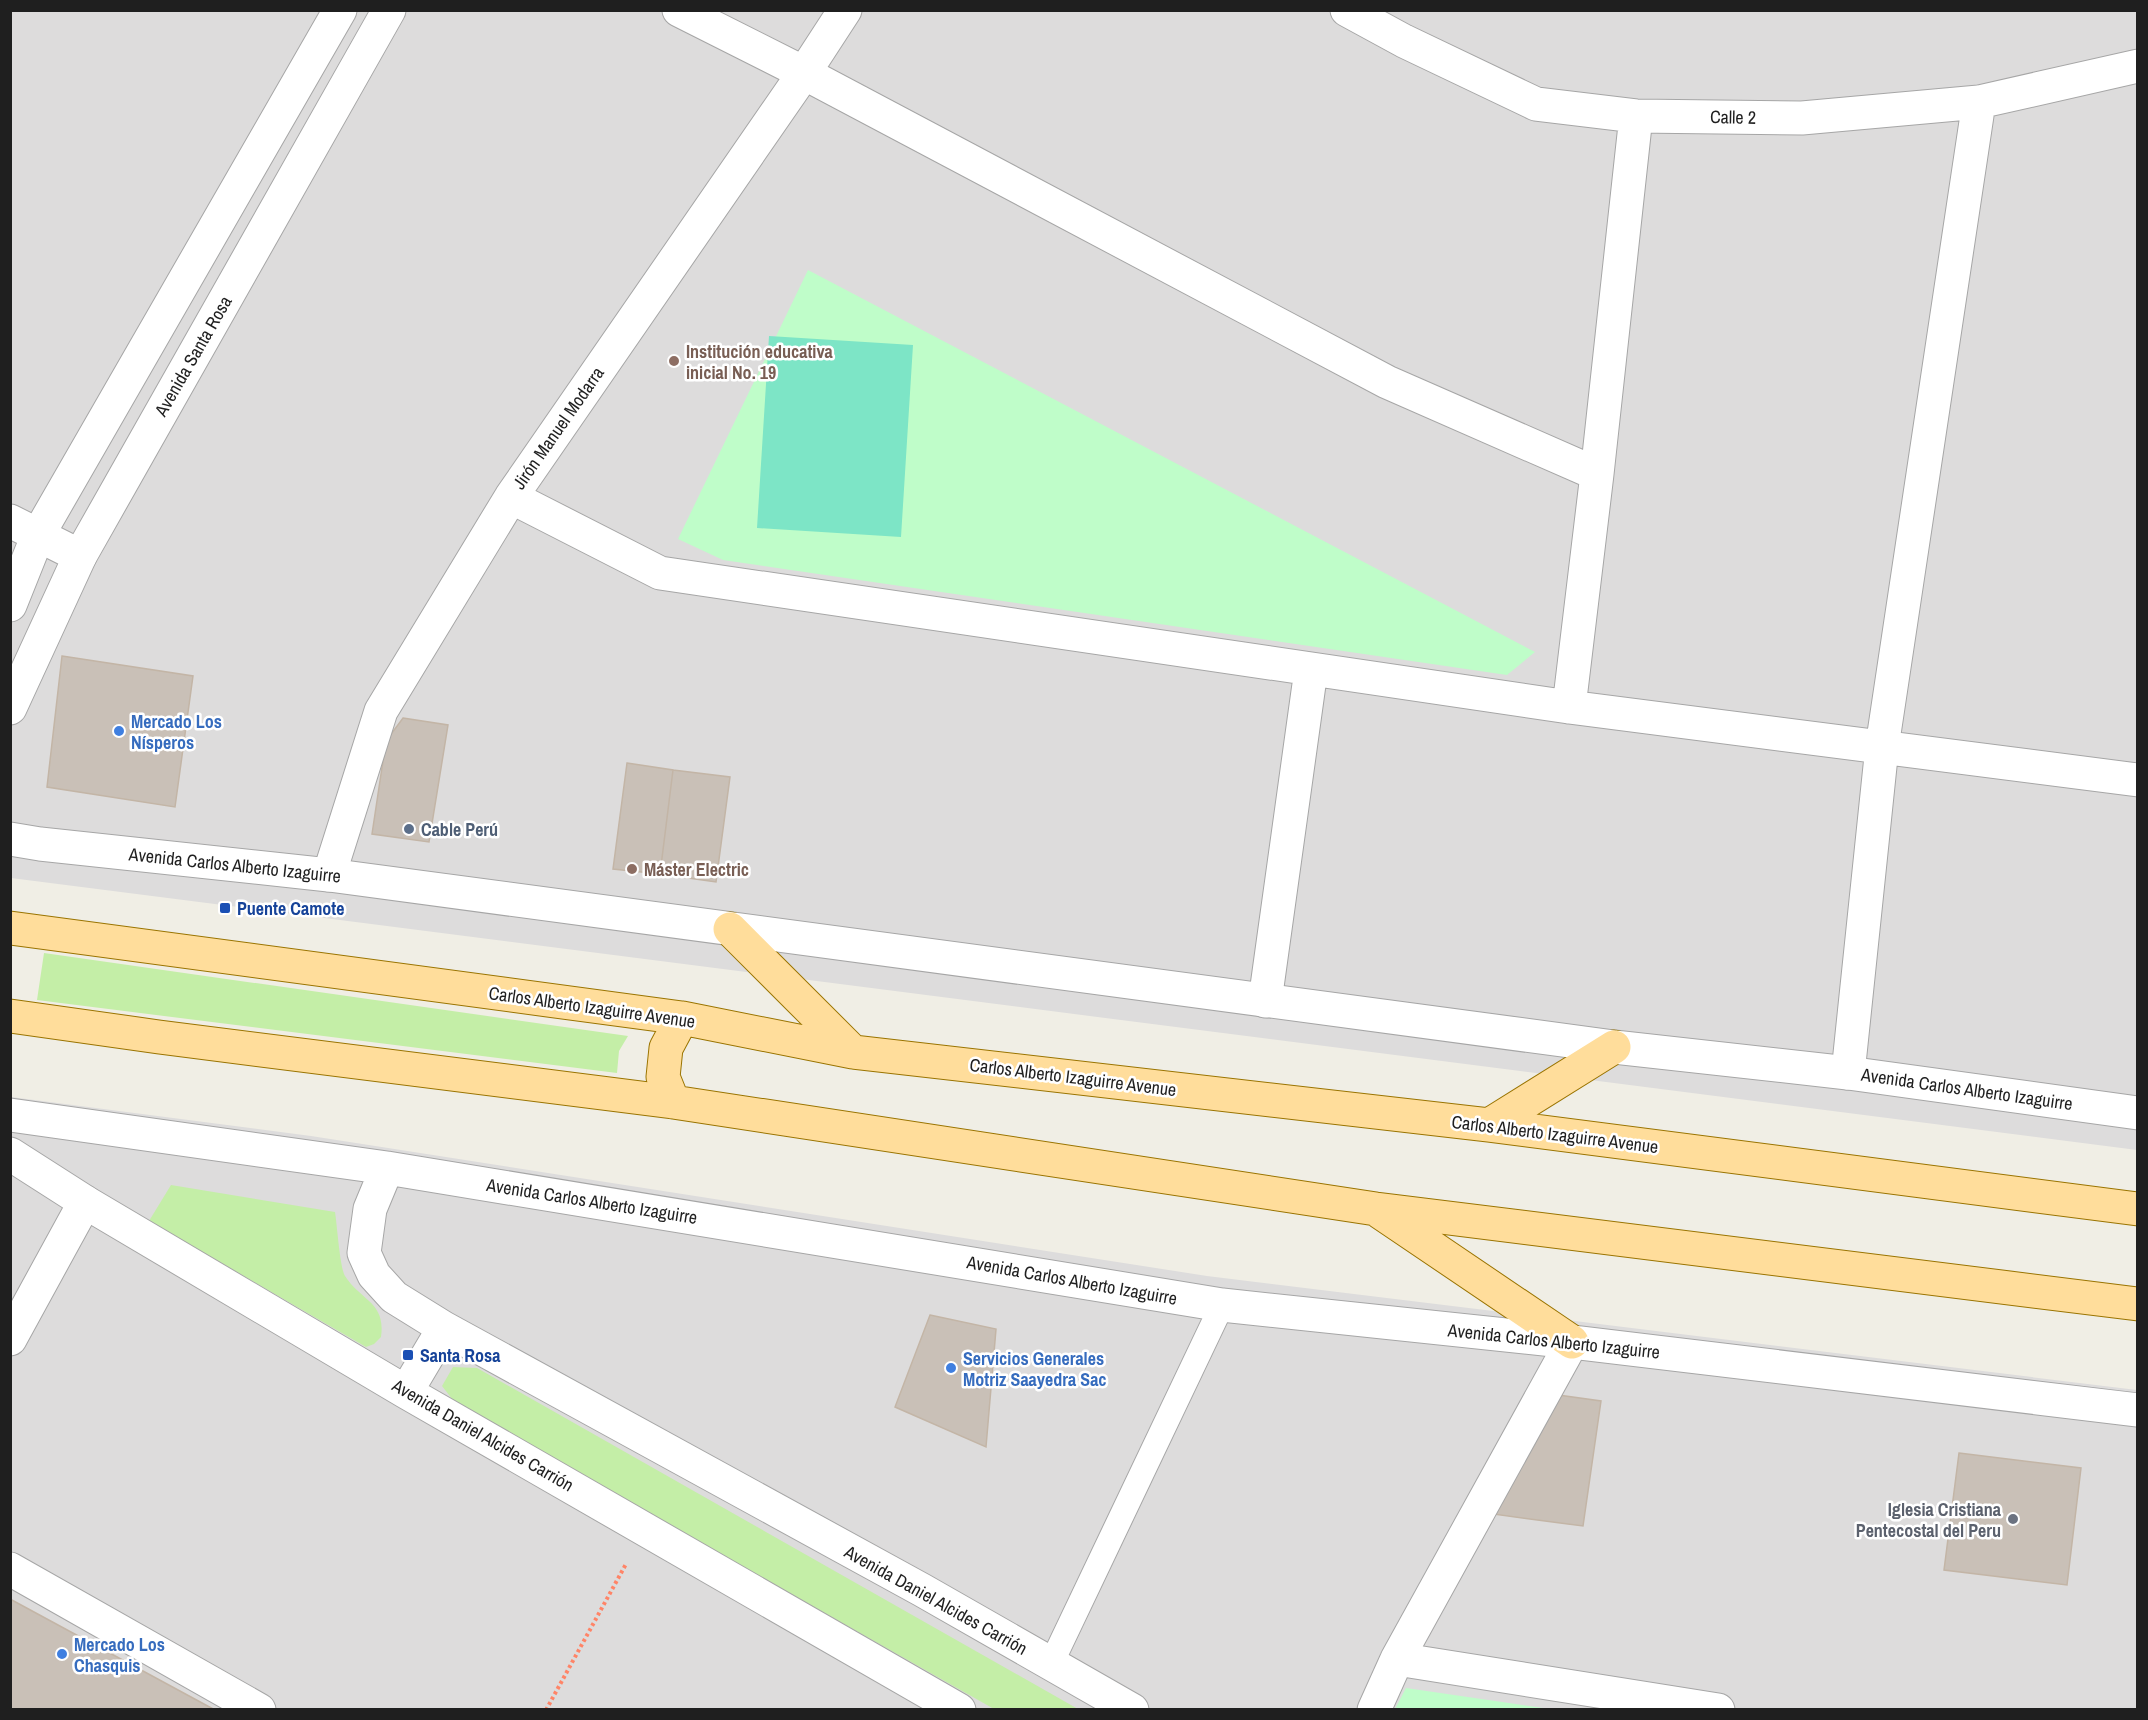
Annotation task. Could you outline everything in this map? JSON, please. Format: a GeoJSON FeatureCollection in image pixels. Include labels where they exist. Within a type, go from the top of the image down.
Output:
{"type":"FeatureCollection","features":[{"type":"Feature","properties":{"kind":"main road","name":"Carlos Alberto Izaguirre Avenue"},"geometry":{"type":"LineString","coordinates":[[10,928],[682,1018],[854,1052],[1489,1125],[2138,1209]]}},
{"type":"Feature","properties":{"kind":"main road"},"geometry":{"type":"LineString","coordinates":[[730,929],[854,1052]]}},
{"type":"Feature","properties":{"kind":"main road"},"geometry":{"type":"LineString","coordinates":[[10,1016],[674,1102],[1376,1209],[2138,1304]]}},
{"type":"Feature","properties":{"kind":"main road"},"geometry":{"type":"LineString","coordinates":[[674,1102],[663,1077],[666,1048],[682,1018]]}},
{"type":"Feature","properties":{"kind":"main road"},"geometry":{"type":"LineString","coordinates":[[1489,1125],[1614,1047]]}},
{"type":"Feature","properties":{"kind":"main road"},"geometry":{"type":"LineString","coordinates":[[1376,1209],[1572,1342]]}},
{"type":"Feature","properties":{"kind":"street"},"geometry":{"type":"LineString","coordinates":[[10,606],[24,528],[340,10]]}},
{"type":"Feature","properties":{"kind":"street","name":"Avenida Santa Rosa"},"geometry":{"type":"LineString","coordinates":[[10,708],[80,556],[389,10]]}},
{"type":"Feature","properties":{"kind":"street"},"geometry":{"type":"LineString","coordinates":[[679,10],[804,73],[1387,382],[1597,474]]}},
{"type":"Feature","properties":{"kind":"street","name":"Jirón Manuel Modarra"},"geometry":{"type":"LineString","coordinates":[[329,875],[381,711],[511,497],[804,73],[845,10]]}},
{"type":"Feature","properties":{"kind":"street","name":"Calle 2"},"geometry":{"type":"LineString","coordinates":[[1347,10],[1404,41],[1536,104],[1636,116],[1802,118],[1979,102],[2138,66]]}},
{"type":"Feature","properties":{"kind":"street"},"geometry":{"type":"LineString","coordinates":[[1848,1072],[1882,747],[1979,102]]}},
{"type":"Feature","properties":{"kind":"street"},"geometry":{"type":"LineString","coordinates":[[1569,707],[1636,116]]}},
{"type":"Feature","properties":{"kind":"street"},"geometry":{"type":"LineString","coordinates":[[511,497],[660,573],[1569,707],[2138,780]]}},
{"type":"Feature","properties":{"kind":"street"},"geometry":{"type":"LineString","coordinates":[[24,528],[80,556]]}},
{"type":"Feature","properties":{"kind":"street"},"geometry":{"type":"LineString","coordinates":[[1265,1001],[1311,670]]}},
{"type":"Feature","properties":{"kind":"street","name":"Avenida Carlos Alberto Izaguirre"},"geometry":{"type":"LineString","coordinates":[[10,838],[40,844],[329,875],[1614,1047],[1848,1072],[2138,1113]]}},
{"type":"Feature","properties":{"kind":"street","name":"Avenida Carlos Alberto Izaguirre"},"geometry":{"type":"LineString","coordinates":[[10,1115],[387,1168],[1222,1305],[1572,1342],[2138,1410]]}},
{"type":"Feature","properties":{"kind":"street","name":"Avenida Daniel Alcides Carrión"},"geometry":{"type":"LineString","coordinates":[[10,1154],[85,1202],[406,1392],[959,1710]]}},
{"type":"Feature","properties":{"kind":"street","name":"Avenida Daniel Alcides Carrión"},"geometry":{"type":"LineString","coordinates":[[387,1168],[370,1209],[364,1253],[374,1275],[394,1297],[444,1328],[922,1590],[1131,1710]]}},
{"type":"Feature","properties":{"kind":"street"},"geometry":{"type":"LineString","coordinates":[[10,1339],[85,1202]]}},
{"type":"Feature","properties":{"kind":"street"},"geometry":{"type":"LineString","coordinates":[[406,1392],[444,1328]]}},
{"type":"Feature","properties":{"kind":"street"},"geometry":{"type":"LineString","coordinates":[[1374,1710],[1397,1659],[1572,1342]]}},
{"type":"Feature","properties":{"kind":"street"},"geometry":{"type":"LineString","coordinates":[[10,1569],[259,1710]]}},
{"type":"Feature","properties":{"kind":"street"},"geometry":{"type":"LineString","coordinates":[[1397,1659],[1718,1710]]}},
{"type":"Feature","properties":{"kind":"lane"},"geometry":{"type":"LineString","coordinates":[[1051,1664],[1222,1305]]}},
{"type":"Feature","properties":{"kind":"path"},"geometry":{"type":"LineString","coordinates":[[546,1710],[645,1529]]}},
{"type":"Feature","properties":{"kind":"shaded area"},"geometry":{"type":"Polygon","coordinates":[[[11,11],[2137,11],[2137,1150],[11,878],[11,11]]]}},
{"type":"Feature","properties":{"kind":"shaded area"},"geometry":{"type":"Polygon","coordinates":[[[11,1097],[311,1136],[1207,1276],[2137,1390],[2137,1709],[11,1710],[11,1097]]]}},
{"type":"Feature","properties":{"kind":"green space"},"geometry":{"type":"Polygon","coordinates":[[[808,270],[1535,652],[1507,675],[723,560],[678,539],[808,270]]]}},
{"type":"Feature","properties":{"kind":"green space"},"geometry":{"type":"Polygon","coordinates":[[[769,336],[913,345],[901,537],[757,528],[769,336]]]}},
{"type":"Feature","properties":{"kind":"green space"},"geometry":{"type":"Polygon","coordinates":[[[44,953],[628,1036],[619,1051],[617,1073],[37,1000],[44,953]]]}},
{"type":"Feature","properties":{"kind":"green space"},"geometry":{"type":"Polygon","coordinates":[[[171,1185],[335,1212],[343,1271],[351,1284],[376,1309],[382,1325],[381,1337],[374,1344],[366,1347],[149,1221],[171,1185]]]}},
{"type":"Feature","properties":{"kind":"green space"},"geometry":{"type":"Polygon","coordinates":[[[453,1367],[477,1368],[1078,1709],[994,1709],[456,1404],[442,1386],[453,1367]]]}},
{"type":"Feature","properties":{"kind":"green space"},"geometry":{"type":"Polygon","coordinates":[[[1406,1688],[1550,1709],[1395,1709],[1406,1688]]]}},
{"type":"Feature","properties":{"kind":"building","name":"Mercado Los Nísperos"},"geometry":{"type":"Polygon","coordinates":[[[62,656],[193,676],[175,807],[47,787],[62,656]]]}},
{"type":"Feature","properties":{"kind":"building"},"geometry":{"type":"Polygon","coordinates":[[[403,718],[448,725],[429,842],[372,834],[386,741],[403,718]]]}},
{"type":"Feature","properties":{"kind":"building"},"geometry":{"type":"Polygon","coordinates":[[[627,763],[673,770],[660,874],[613,869],[627,763]]]}},
{"type":"Feature","properties":{"kind":"building"},"geometry":{"type":"Polygon","coordinates":[[[673,770],[730,777],[716,882],[660,874],[673,770]]]}},
{"type":"Feature","properties":{"kind":"building","name":"Servicios Generales Motriz Saayedra Sac"},"geometry":{"type":"Polygon","coordinates":[[[930,1315],[996,1329],[986,1447],[895,1407],[930,1315]]]}},
{"type":"Feature","properties":{"kind":"building"},"geometry":{"type":"Polygon","coordinates":[[[1551,1394],[1601,1401],[1583,1526],[1493,1514],[1551,1394]]]}},
{"type":"Feature","properties":{"kind":"building","name":"Iglesia Cristiana Pentecostal del Peru"},"geometry":{"type":"Polygon","coordinates":[[[1959,1453],[2081,1468],[2067,1585],[1944,1570],[1959,1453]]]}},
{"type":"Feature","properties":{"kind":"building","name":"Mercado Los Chasquis"},"geometry":{"type":"Polygon","coordinates":[[[10,1599],[215,1710],[10,1710],[10,1599]]]}},
{"type":"Feature","properties":{"kind":"place","name":"Institución educativa inicial No. 19"},"geometry":{"type":"Point","coordinates":[674,361]}},
{"type":"Feature","properties":{"kind":"place","name":"Mercado Los Nísperos"},"geometry":{"type":"Point","coordinates":[119,731]}},
{"type":"Feature","properties":{"kind":"place","name":"Cable Perú"},"geometry":{"type":"Point","coordinates":[409,829]}},
{"type":"Feature","properties":{"kind":"place","name":"Máster Electric"},"geometry":{"type":"Point","coordinates":[632,869]}},
{"type":"Feature","properties":{"kind":"place","name":"Puente Camote"},"geometry":{"type":"Point","coordinates":[225,908]}},
{"type":"Feature","properties":{"kind":"place","name":"Santa Rosa"},"geometry":{"type":"Point","coordinates":[408,1355]}},
{"type":"Feature","properties":{"kind":"place","name":"Servicios Generales Motriz Saayedra Sac"},"geometry":{"type":"Point","coordinates":[951,1368]}},
{"type":"Feature","properties":{"kind":"place","name":"Iglesia Cristiana Pentecostal del Peru"},"geometry":{"type":"Point","coordinates":[2013,1519]}},
{"type":"Feature","properties":{"kind":"place","name":"Mercado Los Chasquis"},"geometry":{"type":"Point","coordinates":[62,1654]}}]}
